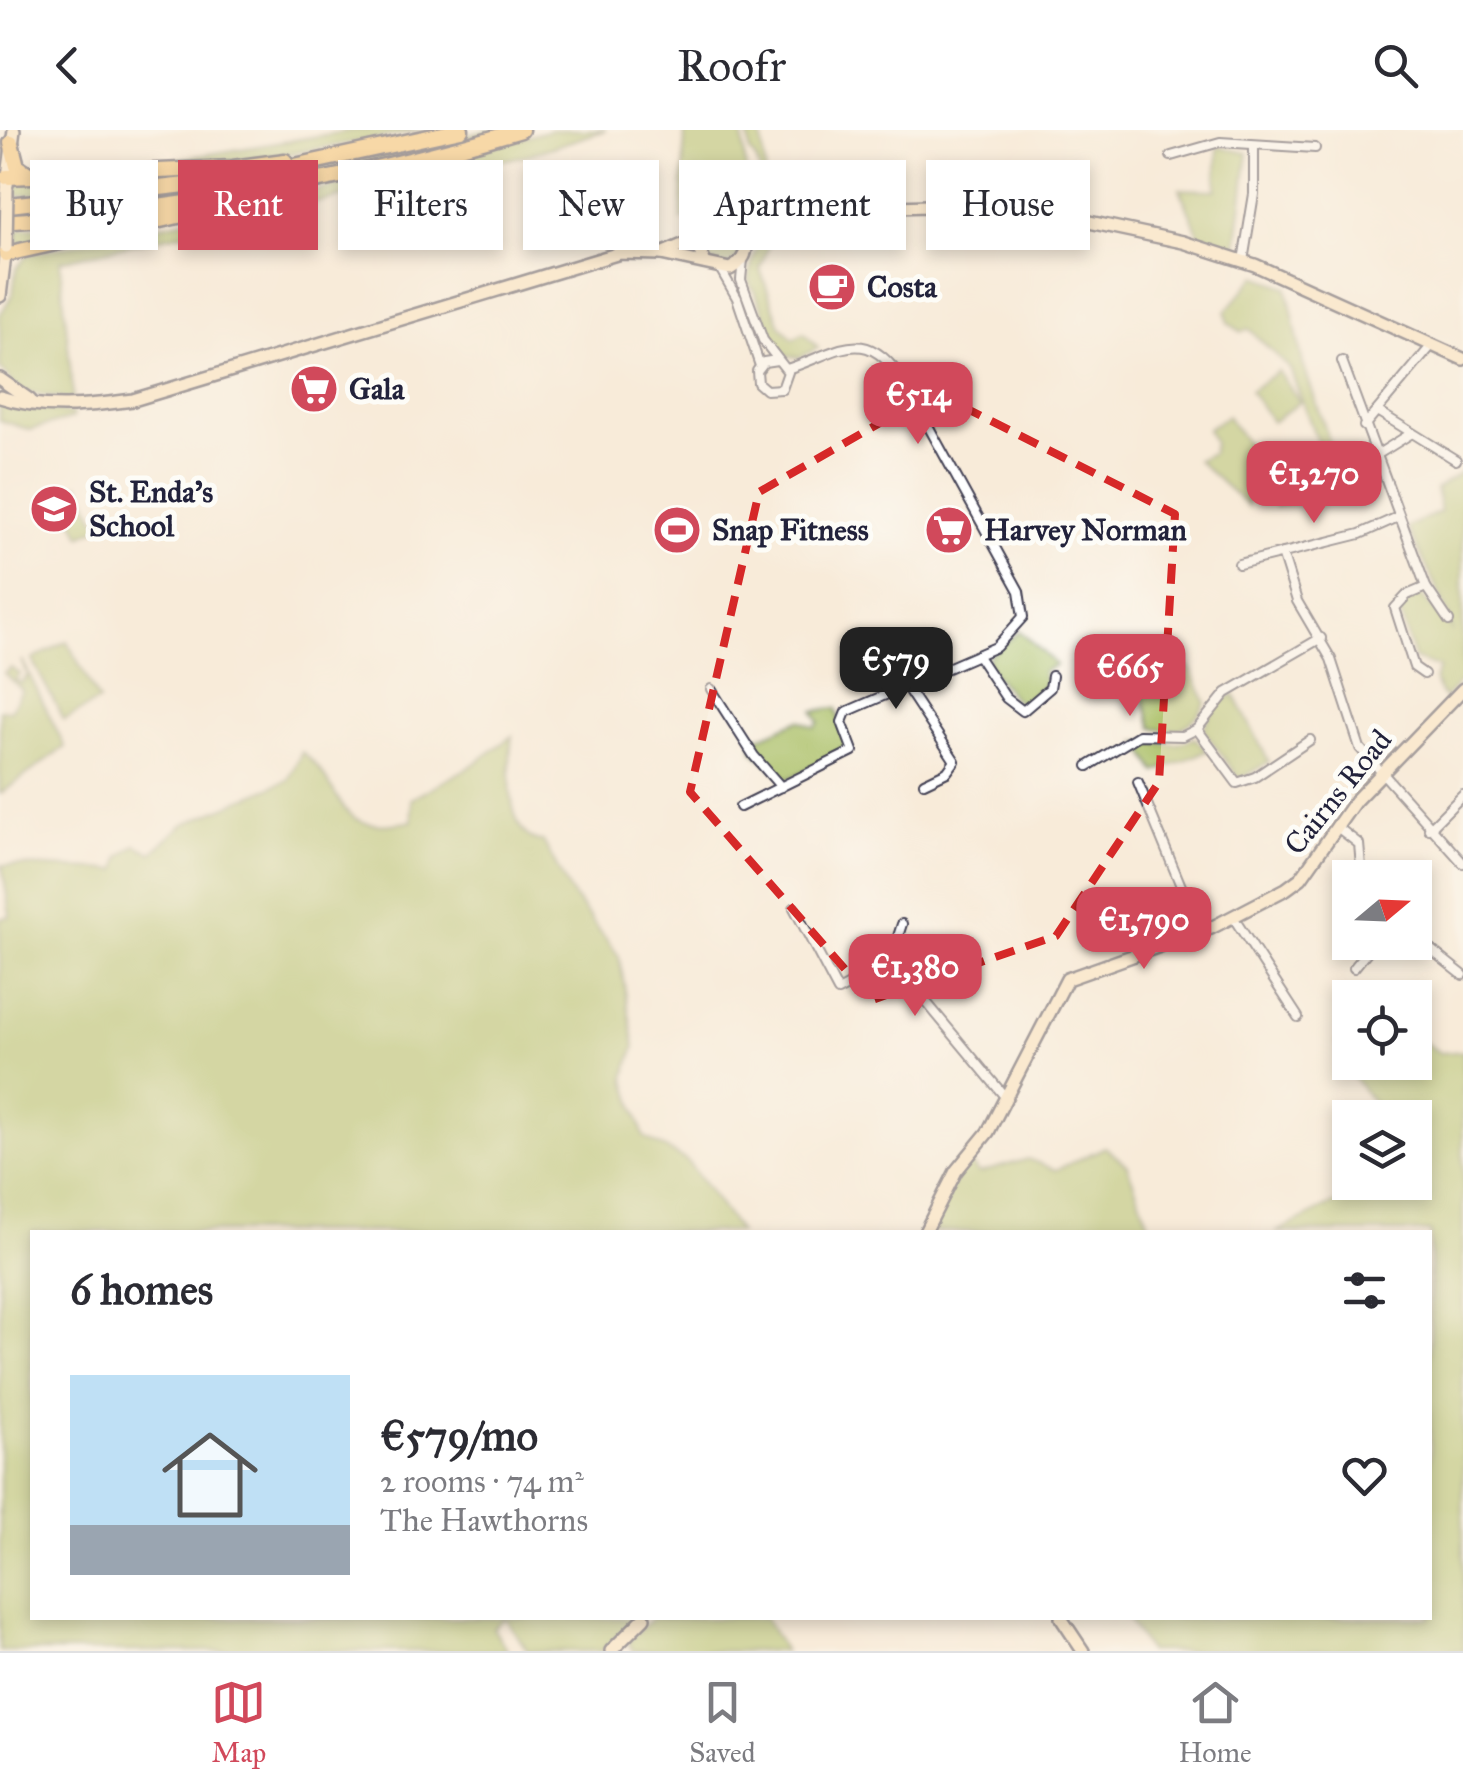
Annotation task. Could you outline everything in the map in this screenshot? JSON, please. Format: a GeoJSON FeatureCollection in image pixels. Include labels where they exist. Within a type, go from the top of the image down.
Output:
{"type":"FeatureCollection","features":[{"type":"Feature","properties":{"kind":"highway"},"geometry":{"type":"LineString","coordinates":[[0,206],[230,180],[461,130]]}},
{"type":"Feature","properties":{"kind":"highway"},"geometry":{"type":"LineString","coordinates":[[408,160],[522,130]]}},
{"type":"Feature","properties":{"kind":"highway"},"geometry":{"type":"LineString","coordinates":[[12,137],[17,166],[30,173]]}},
{"type":"Feature","properties":{"kind":"highway"},"geometry":{"type":"LineString","coordinates":[[158,170],[233,168],[403,145]]}},
{"type":"Feature","properties":{"kind":"highway"},"geometry":{"type":"LineString","coordinates":[[7,183],[30,174]]}},
{"type":"Feature","properties":{"kind":"highway"},"geometry":{"type":"LineString","coordinates":[[0,222],[204,200],[338,175]]}},
{"type":"Feature","properties":{"kind":"highway"},"geometry":{"type":"LineString","coordinates":[[6,250],[338,181]]}},
{"type":"Feature","properties":{"kind":"main road"},"geometry":{"type":"LineString","coordinates":[[0,296],[12,137]]}},
{"type":"Feature","properties":{"kind":"main road"},"geometry":{"type":"LineString","coordinates":[[906,207],[1012,211],[1104,224],[1243,262],[1305,285],[1463,359]]}},
{"type":"Feature","properties":{"kind":"main road"},"geometry":{"type":"LineString","coordinates":[[661,254],[679,246]]}},
{"type":"Feature","properties":{"kind":"main road"},"geometry":{"type":"LineString","coordinates":[[699,250],[705,263]]}},
{"type":"Feature","properties":{"kind":"main road"},"geometry":{"type":"LineString","coordinates":[[0,398],[73,406],[133,400],[584,261],[620,254],[661,254],[721,270],[744,259],[746,250]]}},
{"type":"Feature","properties":{"kind":"main road"},"geometry":{"type":"LineString","coordinates":[[0,379],[22,398],[38,403]]}},
{"type":"Feature","properties":{"kind":"main road","name":"Cairns Road"},"geometry":{"type":"LineString","coordinates":[[926,1230],[956,1171],[988,1132],[1067,979],[1200,932],[1301,878],[1336,826],[1463,688]]}},
{"type":"Feature","properties":{"kind":"main road"},"geometry":{"type":"LineString","coordinates":[[619,1648],[642,1620]]}},
{"type":"Feature","properties":{"kind":"main road"},"geometry":{"type":"LineString","coordinates":[[1062,1620],[1083,1651]]}},
{"type":"Feature","properties":{"kind":"street"},"geometry":{"type":"LineString","coordinates":[[1171,156],[1220,142],[1315,148]]}},
{"type":"Feature","properties":{"kind":"street"},"geometry":{"type":"LineString","coordinates":[[1243,262],[1254,194],[1254,146]]}},
{"type":"Feature","properties":{"kind":"street"},"geometry":{"type":"LineString","coordinates":[[744,259],[741,280],[763,340],[787,369]]}},
{"type":"Feature","properties":{"kind":"street"},"geometry":{"type":"LineString","coordinates":[[721,270],[737,298],[760,366],[758,383],[772,392],[785,385],[787,369]]}},
{"type":"Feature","properties":{"kind":"street"},"geometry":{"type":"LineString","coordinates":[[740,807],[853,751],[842,722],[846,712],[996,647],[1020,624],[1024,607],[904,382],[884,355],[870,346],[850,346],[787,369]]}},
{"type":"Feature","properties":{"kind":"street"},"geometry":{"type":"LineString","coordinates":[[1364,426],[1432,346]]}},
{"type":"Feature","properties":{"kind":"street"},"geometry":{"type":"LineString","coordinates":[[760,366],[777,360]]}},
{"type":"Feature","properties":{"kind":"street"},"geometry":{"type":"LineString","coordinates":[[1342,361],[1426,587],[1449,620]]}},
{"type":"Feature","properties":{"kind":"street"},"geometry":{"type":"LineString","coordinates":[[1377,411],[1456,460]]}},
{"type":"Feature","properties":{"kind":"street"},"geometry":{"type":"LineString","coordinates":[[1375,456],[1412,433]]}},
{"type":"Feature","properties":{"kind":"street"},"geometry":{"type":"LineString","coordinates":[[1239,564],[1360,534],[1398,517]]}},
{"type":"Feature","properties":{"kind":"street"},"geometry":{"type":"LineString","coordinates":[[1282,553],[1297,602],[1321,638],[1354,737],[1429,829],[1463,863]]}},
{"type":"Feature","properties":{"kind":"street"},"geometry":{"type":"LineString","coordinates":[[1424,674],[1414,668],[1395,608],[1407,595],[1426,587]]}},
{"type":"Feature","properties":{"kind":"street"},"geometry":{"type":"LineString","coordinates":[[1088,766],[1139,735],[1183,736],[1197,729],[1226,693],[1321,638]]}},
{"type":"Feature","properties":{"kind":"street"},"geometry":{"type":"LineString","coordinates":[[978,656],[1006,698],[1023,710],[1050,688],[1052,676]]}},
{"type":"Feature","properties":{"kind":"street"},"geometry":{"type":"LineString","coordinates":[[908,688],[955,761],[947,772],[924,783]]}},
{"type":"Feature","properties":{"kind":"street"},"geometry":{"type":"LineString","coordinates":[[711,689],[754,756],[781,787]]}},
{"type":"Feature","properties":{"kind":"street"},"geometry":{"type":"LineString","coordinates":[[1197,729],[1237,783],[1255,776],[1310,740]]}},
{"type":"Feature","properties":{"kind":"street"},"geometry":{"type":"LineString","coordinates":[[1138,782],[1200,932]]}},
{"type":"Feature","properties":{"kind":"street"},"geometry":{"type":"LineString","coordinates":[[1429,829],[1463,795]]}},
{"type":"Feature","properties":{"kind":"street"},"geometry":{"type":"LineString","coordinates":[[1336,826],[1360,844],[1361,860]]}},
{"type":"Feature","properties":{"kind":"street"},"geometry":{"type":"LineString","coordinates":[[794,908],[838,991],[890,964],[902,924]]}},
{"type":"Feature","properties":{"kind":"street"},"geometry":{"type":"LineString","coordinates":[[1233,917],[1298,1017]]}},
{"type":"Feature","properties":{"kind":"street"},"geometry":{"type":"LineString","coordinates":[[919,993],[943,945]]}},
{"type":"Feature","properties":{"kind":"street"},"geometry":{"type":"LineString","coordinates":[[1432,951],[1463,976]]}},
{"type":"Feature","properties":{"kind":"street"},"geometry":{"type":"LineString","coordinates":[[1354,968],[1360,960]]}},
{"type":"Feature","properties":{"kind":"street"},"geometry":{"type":"LineString","coordinates":[[890,964],[1006,1098]]}},
{"type":"Feature","properties":{"kind":"highlighted area"},"geometry":{"type":"Polygon","coordinates":[[[934,392],[1175,514],[1159,782],[1056,936],[872,1000],[690,792],[759,492],[934,392]]]}},
{"type":"Feature","properties":{"kind":"green space"},"geometry":{"type":"Polygon","coordinates":[[[355,130],[426,130],[252,160],[178,160],[178,165],[158,166],[158,163],[355,130]]]}},
{"type":"Feature","properties":{"kind":"green space"},"geometry":{"type":"Polygon","coordinates":[[[489,130],[506,130],[389,160],[356,160],[489,130]]]}},
{"type":"Feature","properties":{"kind":"green space"},"geometry":{"type":"Polygon","coordinates":[[[551,130],[606,130],[503,160],[439,160],[551,130]]]}},
{"type":"Feature","properties":{"kind":"green space"},"geometry":{"type":"Polygon","coordinates":[[[685,130],[742,130],[745,160],[684,160],[685,130]]]}},
{"type":"Feature","properties":{"kind":"green space"},"geometry":{"type":"Polygon","coordinates":[[[748,130],[761,130],[764,160],[756,160],[750,152],[748,130]]]}},
{"type":"Feature","properties":{"kind":"green space"},"geometry":{"type":"Polygon","coordinates":[[[1218,147],[1248,153],[1236,249],[1201,240],[1180,189],[1216,190],[1218,147]]]}},
{"type":"Feature","properties":{"kind":"green space"},"geometry":{"type":"Polygon","coordinates":[[[338,164],[338,170],[318,174],[318,168],[338,164]]]}},
{"type":"Feature","properties":{"kind":"green space"},"geometry":{"type":"Polygon","coordinates":[[[178,175],[178,178],[158,180],[158,176],[178,175]]]}},
{"type":"Feature","properties":{"kind":"green space"},"geometry":{"type":"Polygon","coordinates":[[[30,182],[30,194],[16,196],[19,183],[30,182]]]}},
{"type":"Feature","properties":{"kind":"green space"},"geometry":{"type":"Polygon","coordinates":[[[338,186],[338,198],[318,202],[318,190],[338,186]]]}},
{"type":"Feature","properties":{"kind":"green space"},"geometry":{"type":"Polygon","coordinates":[[[178,192],[178,199],[158,202],[158,195],[178,192]]]}},
{"type":"Feature","properties":{"kind":"green space"},"geometry":{"type":"Polygon","coordinates":[[[30,209],[30,215],[15,217],[15,211],[30,209]]]}},
{"type":"Feature","properties":{"kind":"green space"},"geometry":{"type":"Polygon","coordinates":[[[178,221],[178,234],[158,239],[158,226],[178,221]]]}},
{"type":"Feature","properties":{"kind":"green space"},"geometry":{"type":"Polygon","coordinates":[[[30,227],[30,244],[18,246],[16,229],[30,227]]]}},
{"type":"Feature","properties":{"kind":"green space"},"geometry":{"type":"Polygon","coordinates":[[[49,250],[108,250],[60,261],[73,395],[70,400],[19,391],[0,368],[0,315],[13,293],[16,269],[27,255],[49,250]]]}},
{"type":"Feature","properties":{"kind":"green space"},"geometry":{"type":"Polygon","coordinates":[[[704,250],[740,250],[735,259],[722,265],[704,250]]]}},
{"type":"Feature","properties":{"kind":"green space"},"geometry":{"type":"Polygon","coordinates":[[[756,250],[767,250],[760,269],[780,325],[793,339],[804,333],[818,348],[799,358],[781,354],[749,283],[756,250]]]}},
{"type":"Feature","properties":{"kind":"green space"},"geometry":{"type":"Polygon","coordinates":[[[1256,276],[1287,287],[1303,364],[1348,495],[1275,507],[1282,476],[1320,449],[1290,369],[1249,329],[1242,332],[1228,323],[1226,311],[1256,276]]]}},
{"type":"Feature","properties":{"kind":"green space"},"geometry":{"type":"Polygon","coordinates":[[[1278,371],[1300,402],[1272,422],[1250,391],[1278,371]]]}},
{"type":"Feature","properties":{"kind":"green space"},"geometry":{"type":"Polygon","coordinates":[[[0,402],[73,414],[73,418],[30,430],[0,420],[0,402]]]}},
{"type":"Feature","properties":{"kind":"green space"},"geometry":{"type":"Polygon","coordinates":[[[1227,416],[1252,451],[1247,506],[1197,460],[1212,453],[1214,442],[1207,429],[1227,416]]]}},
{"type":"Feature","properties":{"kind":"green space"},"geometry":{"type":"Polygon","coordinates":[[[1463,471],[1463,679],[1444,699],[1434,680],[1439,668],[1414,659],[1398,606],[1421,595],[1452,629],[1407,527],[1440,512],[1436,489],[1463,471]]]}},
{"type":"Feature","properties":{"kind":"green space"},"geometry":{"type":"Polygon","coordinates":[[[79,484],[100,527],[81,536],[60,493],[79,484]]]}},
{"type":"Feature","properties":{"kind":"green space"},"geometry":{"type":"Polygon","coordinates":[[[1020,631],[1056,665],[1043,672],[1046,684],[1021,707],[988,667],[988,656],[1020,631]]]}},
{"type":"Feature","properties":{"kind":"green space"},"geometry":{"type":"Polygon","coordinates":[[[67,641],[99,701],[64,720],[32,660],[67,641]]]}},
{"type":"Feature","properties":{"kind":"green space"},"geometry":{"type":"Polygon","coordinates":[[[22,660],[65,747],[0,794],[0,710],[11,710],[22,690],[4,673],[11,668],[20,674],[16,680],[21,683],[28,675],[22,660]]]}},
{"type":"Feature","properties":{"kind":"green space"},"geometry":{"type":"Polygon","coordinates":[[[1190,667],[1206,702],[1184,727],[1153,728],[1137,681],[1190,667]]]}},
{"type":"Feature","properties":{"kind":"green space"},"geometry":{"type":"Polygon","coordinates":[[[1234,694],[1269,762],[1239,779],[1203,729],[1215,706],[1234,694]]]}},
{"type":"Feature","properties":{"kind":"green space"},"geometry":{"type":"Polygon","coordinates":[[[836,708],[847,746],[844,753],[786,780],[753,750],[753,740],[799,720],[815,727],[819,722],[814,711],[836,708]]]}},
{"type":"Feature","properties":{"kind":"green space"},"geometry":{"type":"Polygon","coordinates":[[[512,736],[512,799],[521,829],[530,838],[543,841],[570,892],[619,956],[635,1046],[625,1078],[644,1137],[687,1161],[738,1230],[30,1230],[30,1620],[503,1620],[493,1628],[508,1651],[0,1651],[0,919],[10,916],[2,865],[117,870],[120,857],[136,845],[152,853],[182,825],[288,780],[302,752],[353,817],[385,825],[412,821],[411,799],[471,766],[512,736]]]}},
{"type":"Feature","properties":{"kind":"green space"},"geometry":{"type":"Polygon","coordinates":[[[1195,738],[1207,751],[1156,772],[1138,742],[1177,744],[1195,738]]]}},
{"type":"Feature","properties":{"kind":"green space"},"geometry":{"type":"Polygon","coordinates":[[[1432,1048],[1440,1053],[1463,1051],[1463,1651],[1148,1651],[1128,1620],[1432,1620],[1432,1230],[1280,1230],[1341,1200],[1432,1200],[1432,1100],[1371,1100],[1355,1080],[1432,1080],[1432,1048]]]}},
{"type":"Feature","properties":{"kind":"green space"},"geometry":{"type":"Polygon","coordinates":[[[1105,1147],[1127,1165],[1151,1230],[930,1230],[959,1172],[969,1162],[979,1173],[1028,1159],[1056,1170],[1105,1147]]]}},
{"type":"Feature","properties":{"kind":"green space"},"geometry":{"type":"Polygon","coordinates":[[[506,1620],[634,1620],[602,1651],[528,1651],[506,1620]]]}},
{"type":"Feature","properties":{"kind":"green space"},"geometry":{"type":"Polygon","coordinates":[[[650,1620],[766,1620],[784,1651],[633,1651],[628,1642],[650,1620]]]}},
{"type":"Feature","properties":{"kind":"place","name":"Costa"},"geometry":{"type":"Point","coordinates":[832,287]}},
{"type":"Feature","properties":{"kind":"place","name":"Gala"},"geometry":{"type":"Point","coordinates":[314,389]}},
{"type":"Feature","properties":{"kind":"place","name":"St. Enda's School"},"geometry":{"type":"Point","coordinates":[54,509]}},
{"type":"Feature","properties":{"kind":"place","name":"Snap Fitness"},"geometry":{"type":"Point","coordinates":[677,530]}},
{"type":"Feature","properties":{"kind":"place","name":"Harvey Norman"},"geometry":{"type":"Point","coordinates":[949,530]}}]}
